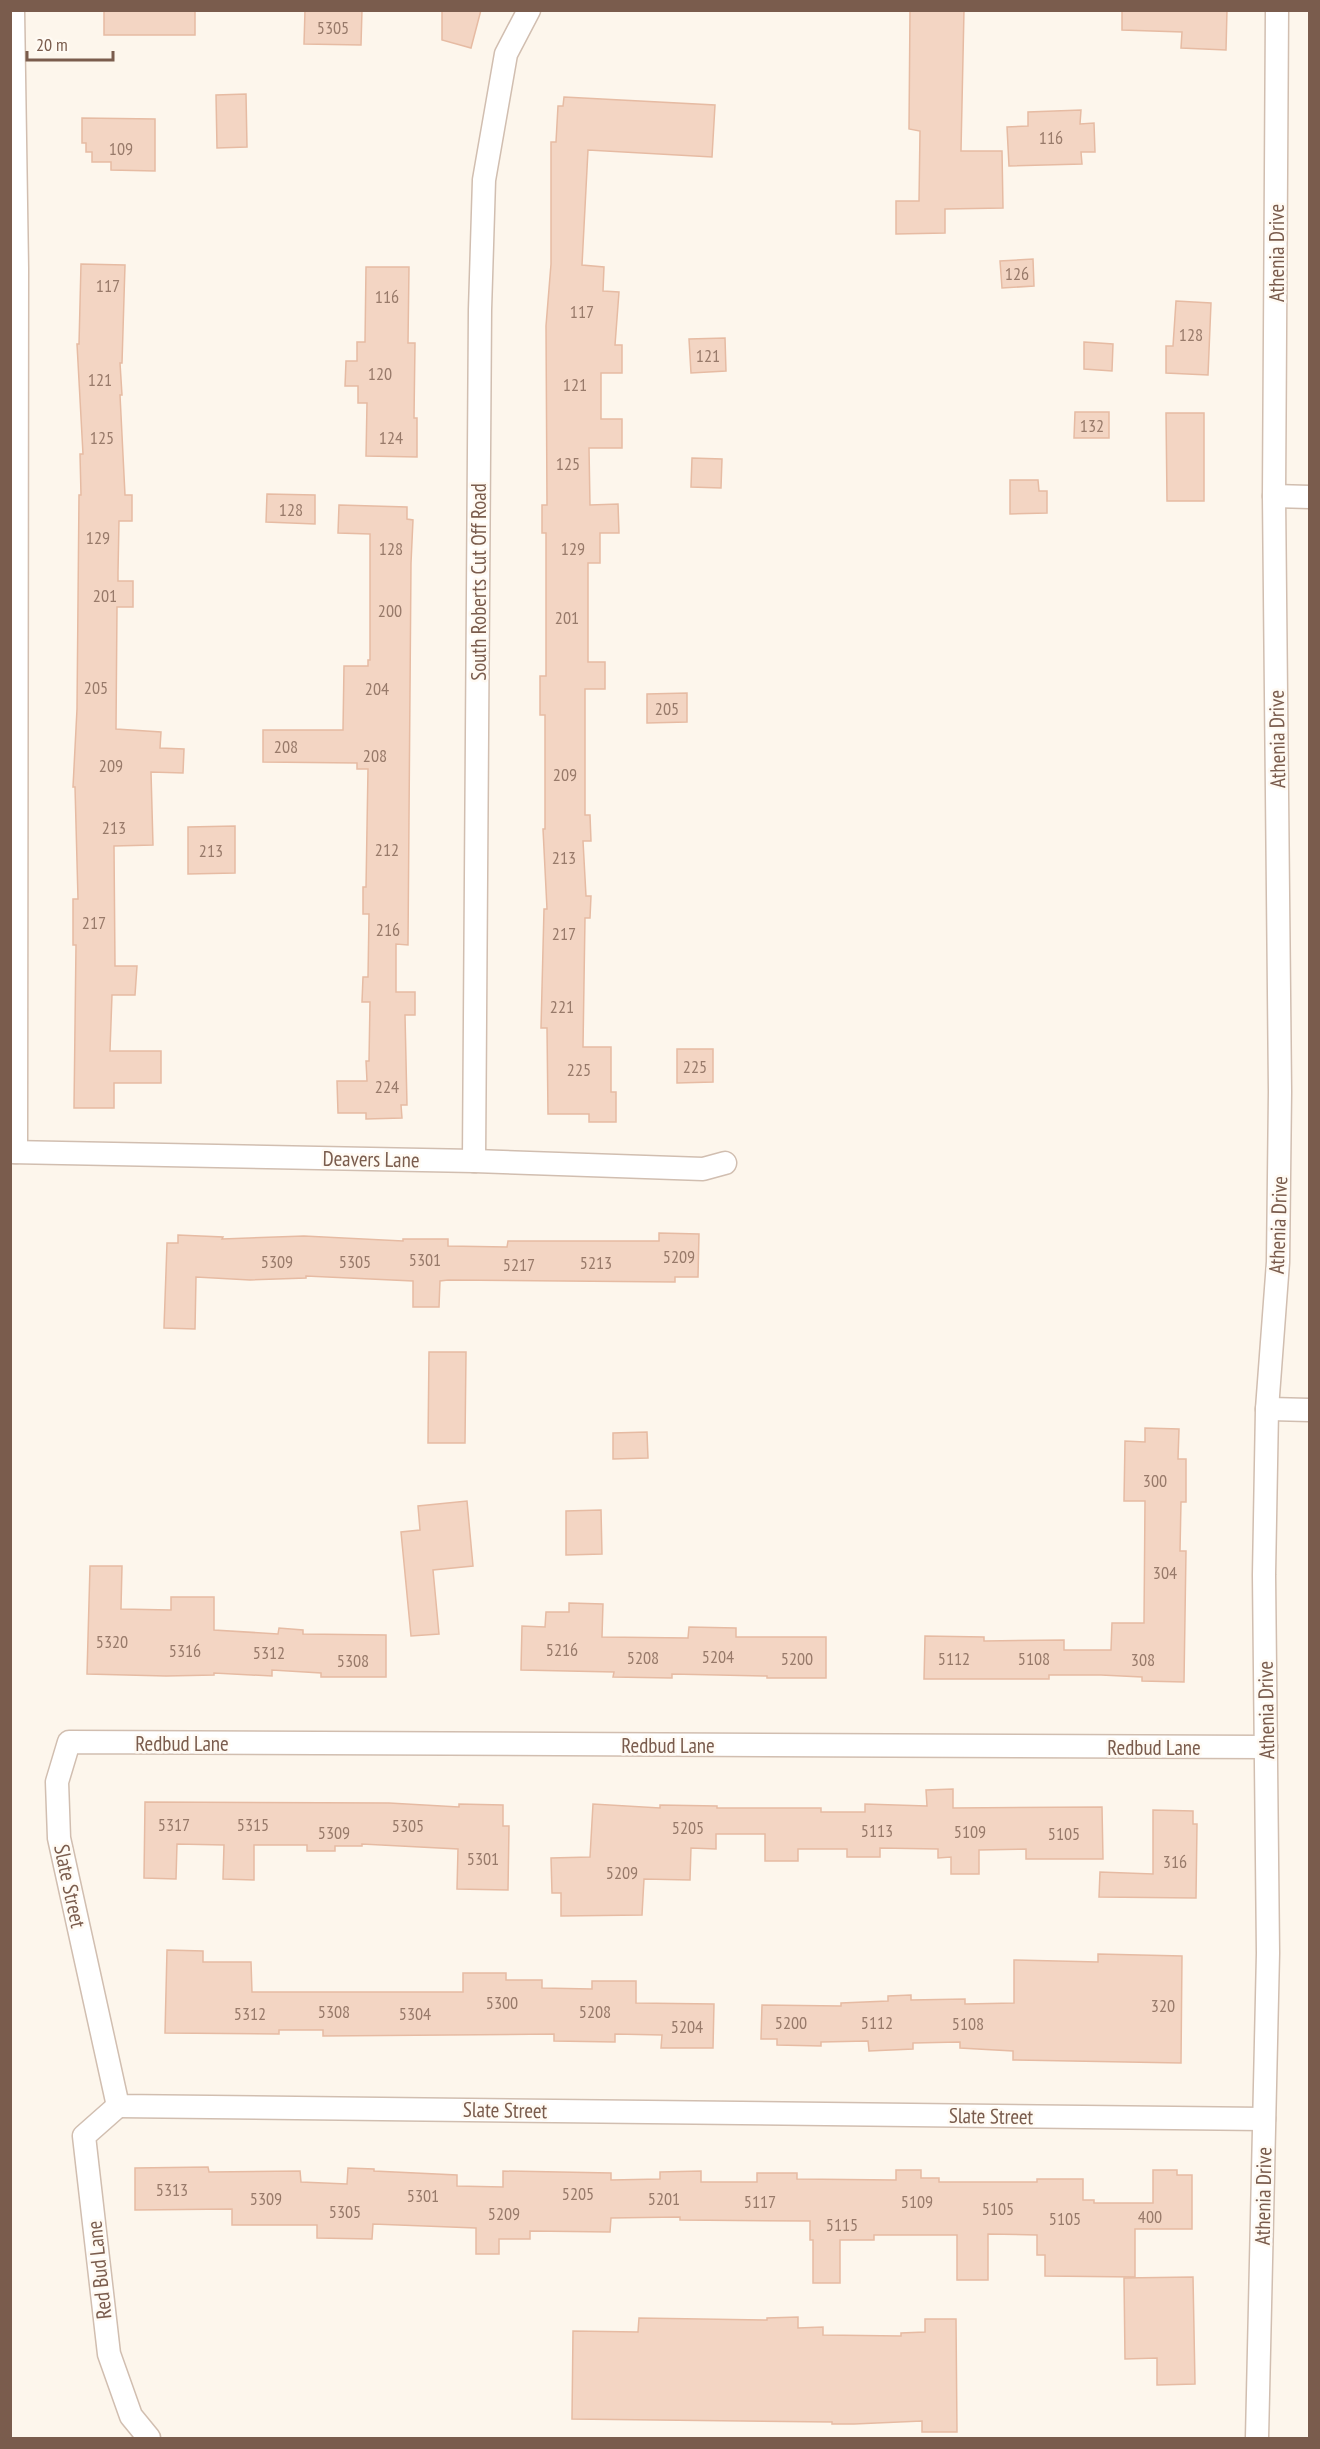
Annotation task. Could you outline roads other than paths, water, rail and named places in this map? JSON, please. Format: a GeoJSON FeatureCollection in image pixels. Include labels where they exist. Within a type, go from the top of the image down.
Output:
{"type":"FeatureCollection","features":[{"type":"Feature","properties":{"kind":"street"},"geometry":{"type":"LineString","coordinates":[[13,10],[13,1152]]}},
{"type":"Feature","properties":{"kind":"street","name":"South Roberts Cut Off Road"},"geometry":{"type":"LineString","coordinates":[[474,1161],[480,310],[484,180],[506,54],[529,10]]}},
{"type":"Feature","properties":{"kind":"street","name":"Athenia Drive"},"geometry":{"type":"LineString","coordinates":[[1257,2439],[1268,1953],[1264,1575],[1267,1409],[1278,1262],[1280,1092],[1274,496],[1277,10]]}},
{"type":"Feature","properties":{"kind":"street"},"geometry":{"type":"LineString","coordinates":[[1274,496],[1310,497]]}},
{"type":"Feature","properties":{"kind":"street","name":"Deavers Lane"},"geometry":{"type":"LineString","coordinates":[[13,1152],[474,1161],[703,1169],[725,1163]]}},
{"type":"Feature","properties":{"kind":"street"},"geometry":{"type":"LineString","coordinates":[[1267,1409],[1310,1410]]}},
{"type":"Feature","properties":{"kind":"street","name":"Redbud Lane"},"geometry":{"type":"LineString","coordinates":[[69,1742],[1266,1747]]}},
{"type":"Feature","properties":{"kind":"street","name":"Slate Street"},"geometry":{"type":"LineString","coordinates":[[69,1742],[57,1782],[59,1838],[118,2106],[1264,2119]]}},
{"type":"Feature","properties":{"kind":"street","name":"Red Bud Lane"},"geometry":{"type":"LineString","coordinates":[[118,2106],[84,2136],[109,2354],[130,2416],[149,2439]]}}]}
